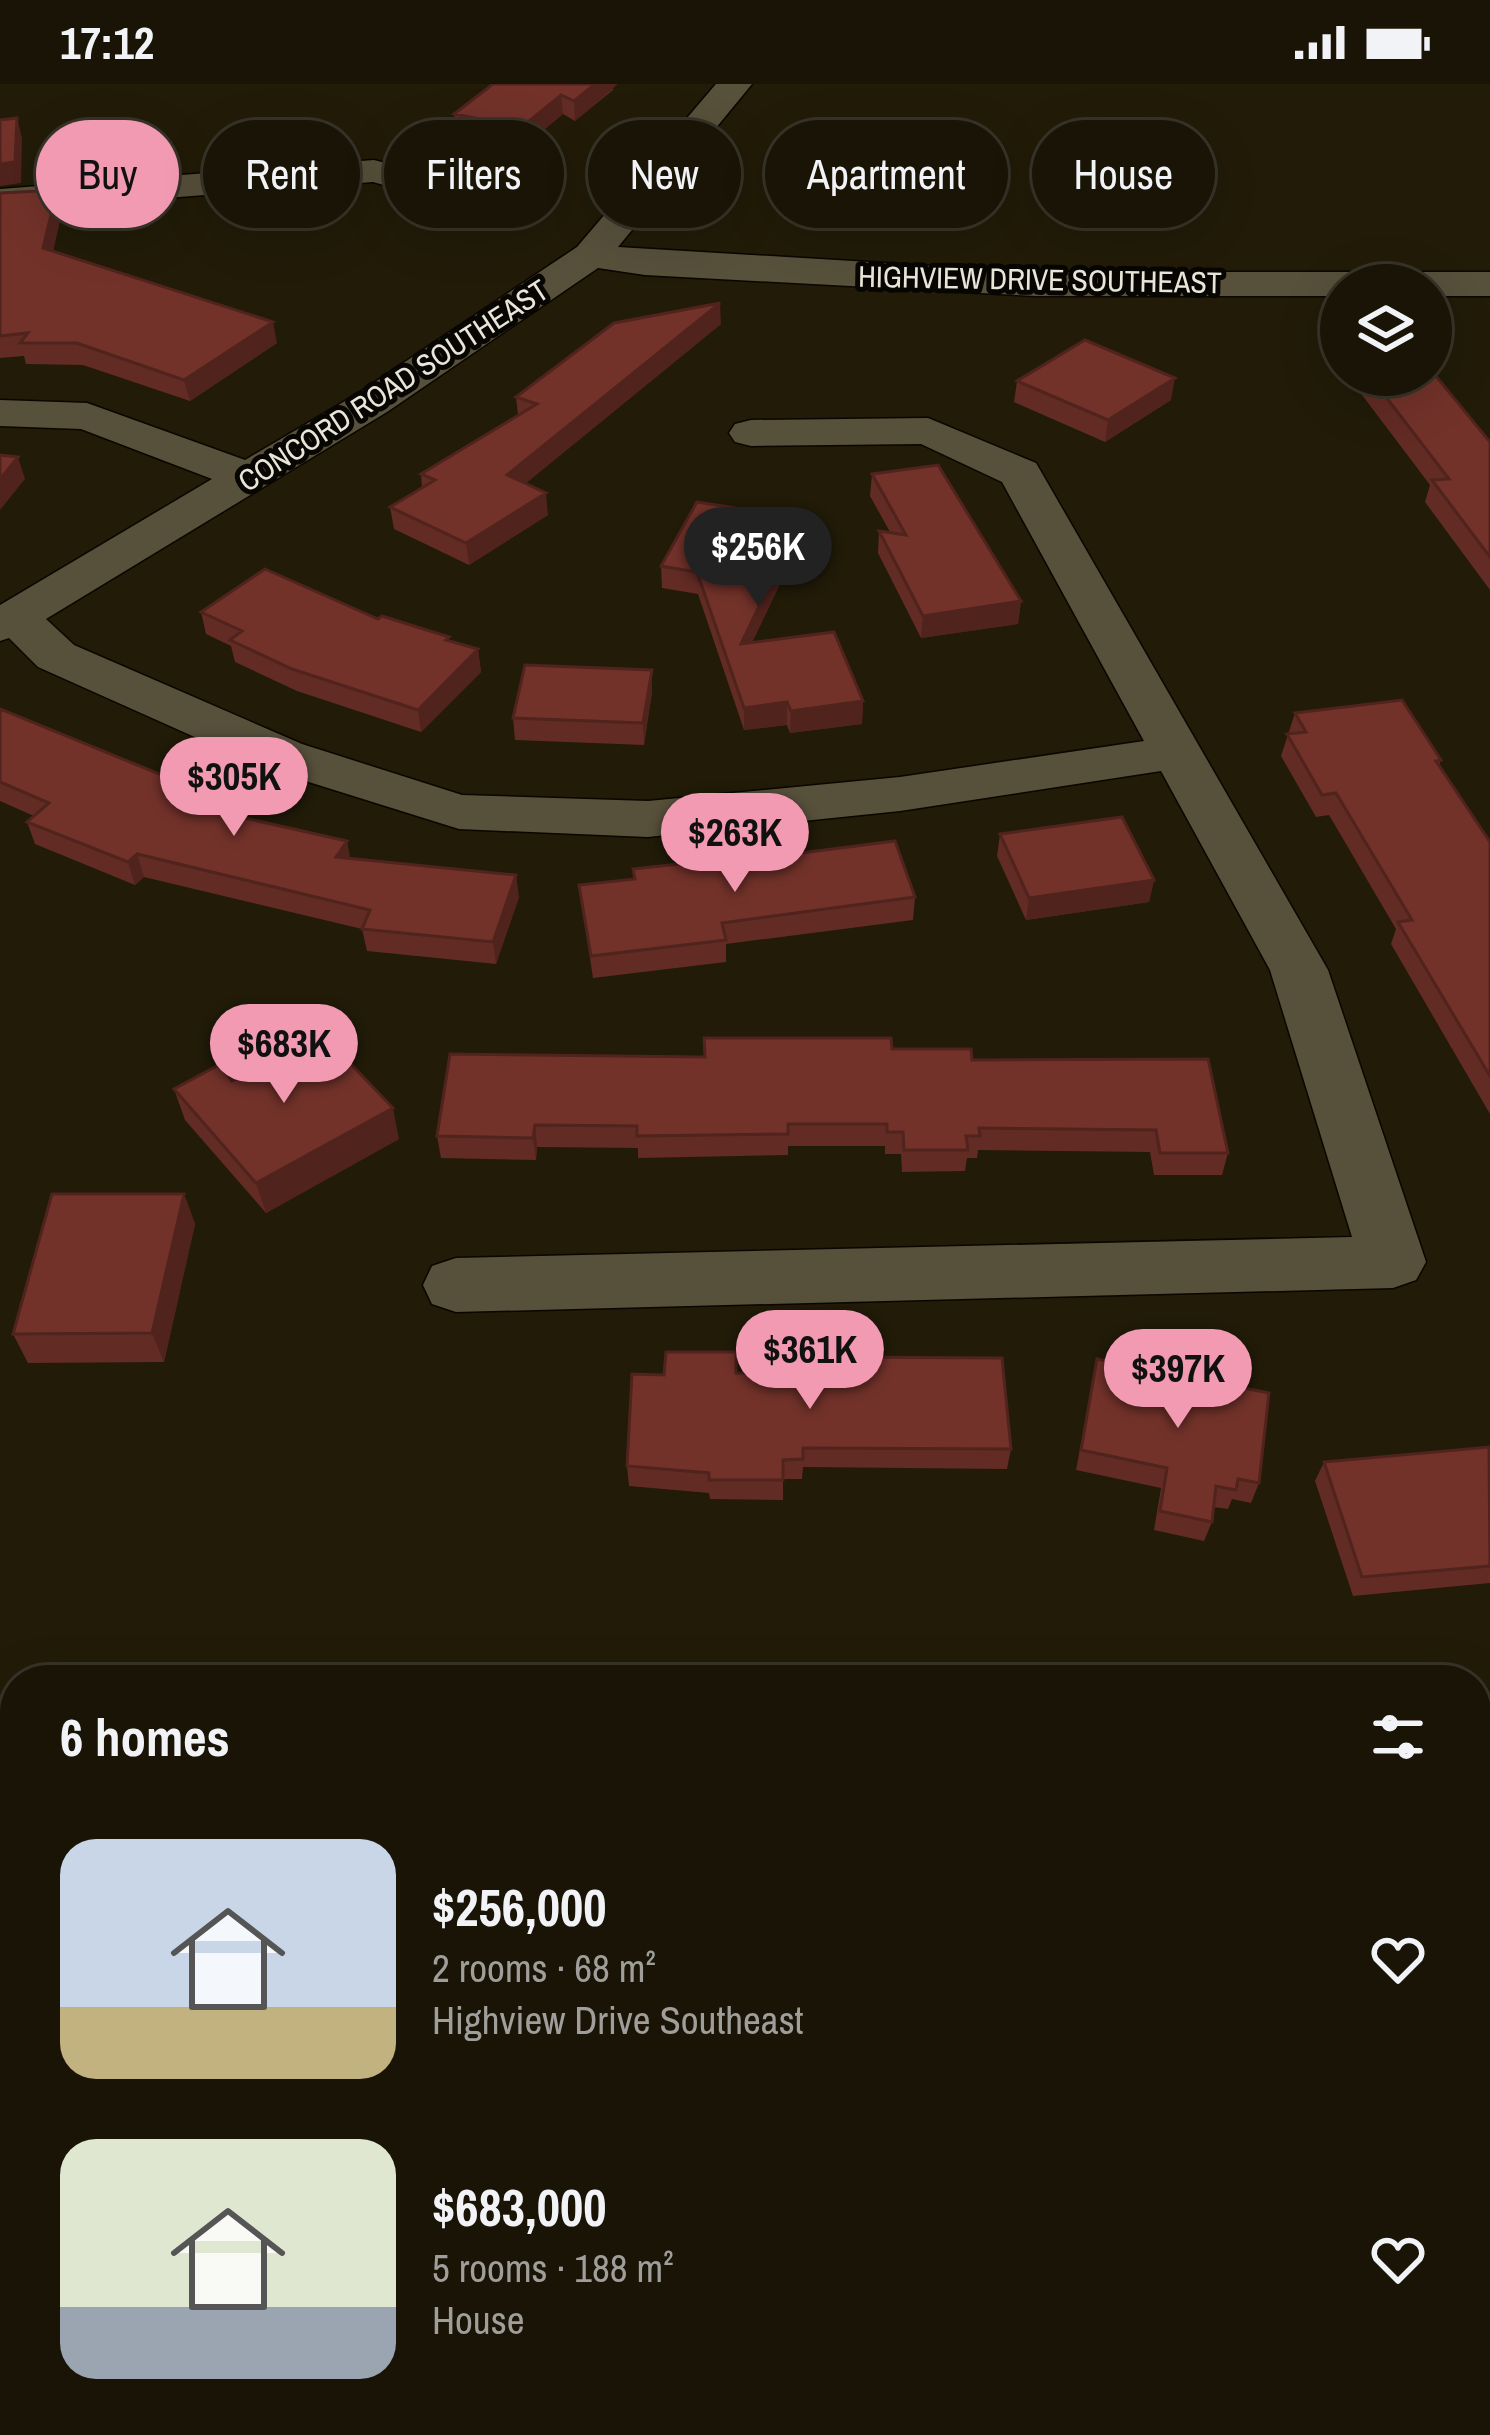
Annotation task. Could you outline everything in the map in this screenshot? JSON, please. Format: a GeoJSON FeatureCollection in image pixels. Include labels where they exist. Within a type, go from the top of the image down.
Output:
{"type":"FeatureCollection","features":[{"type":"Feature","properties":{"kind":"street","name":"CONCORD ROAD SOUTHEAST"},"geometry":{"type":"LineString","coordinates":[[7,622],[372,403],[591,255],[735,84]]}},
{"type":"Feature","properties":{"kind":"street"},"geometry":{"type":"LineString","coordinates":[[0,200],[384,174]]}},
{"type":"Feature","properties":{"kind":"street","name":"HIGHVIEW DRIVE SOUTHEAST"},"geometry":{"type":"LineString","coordinates":[[591,255],[645,263],[1036,284],[1490,284]]}},
{"type":"Feature","properties":{"kind":"street"},"geometry":{"type":"LineString","coordinates":[[0,413],[87,416],[250,478]]}},
{"type":"Feature","properties":{"kind":"street"},"geometry":{"type":"LineString","coordinates":[[456,1285],[1393,1262],[1299,970],[1020,472],[928,431],[751,434]]}},
{"type":"Feature","properties":{"kind":"street"},"geometry":{"type":"LineString","coordinates":[[7,622],[56,656],[283,756],[459,812],[647,819],[900,794],[1174,753]]}},
{"type":"Feature","properties":{"kind":"building"},"geometry":{"type":"Polygon","coordinates":[[[493,84],[595,84],[574,101],[561,95],[531,120],[454,114],[493,84]]]}},
{"type":"Feature","properties":{"kind":"building"},"geometry":{"type":"Polygon","coordinates":[[[17,118],[15,162],[0,164],[0,120],[17,118]]]}},
{"type":"Feature","properties":{"kind":"building"},"geometry":{"type":"Polygon","coordinates":[[[36,191],[36,228],[48,228],[43,248],[273,322],[184,380],[77,343],[20,343],[28,333],[0,336],[0,193],[36,191]]]}},
{"type":"Feature","properties":{"kind":"building"},"geometry":{"type":"Polygon","coordinates":[[[720,303],[507,475],[546,493],[466,543],[390,507],[435,480],[421,474],[537,404],[516,397],[614,323],[720,303]]]}},
{"type":"Feature","properties":{"kind":"building"},"geometry":{"type":"Polygon","coordinates":[[[1085,340],[1175,378],[1108,420],[1017,381],[1085,340]]]}},
{"type":"Feature","properties":{"kind":"building"},"geometry":{"type":"Polygon","coordinates":[[[1385,396],[1452,396],[1490,442],[1490,557],[1432,480],[1449,479],[1385,396]]]}},
{"type":"Feature","properties":{"kind":"building"},"geometry":{"type":"Polygon","coordinates":[[[0,455],[18,457],[0,479],[0,455]]]}},
{"type":"Feature","properties":{"kind":"building"},"geometry":{"type":"Polygon","coordinates":[[[938,465],[1021,601],[923,616],[879,531],[906,535],[872,474],[938,465]]]}},
{"type":"Feature","properties":{"kind":"building"},"geometry":{"type":"Polygon","coordinates":[[[697,502],[801,518],[741,644],[834,632],[863,701],[791,711],[787,702],[744,708],[697,572],[661,566],[697,502]]]}},
{"type":"Feature","properties":{"kind":"building"},"geometry":{"type":"Polygon","coordinates":[[[265,569],[378,619],[382,616],[478,649],[418,710],[292,669],[230,640],[242,631],[201,612],[265,569]]]}},
{"type":"Feature","properties":{"kind":"building"},"geometry":{"type":"Polygon","coordinates":[[[525,665],[652,670],[643,723],[513,718],[525,665]]]}},
{"type":"Feature","properties":{"kind":"building"},"geometry":{"type":"Polygon","coordinates":[[[1402,700],[1490,842],[1490,1076],[1398,922],[1412,920],[1336,793],[1322,795],[1287,734],[1306,732],[1295,713],[1402,700]]]}},
{"type":"Feature","properties":{"kind":"building"},"geometry":{"type":"Polygon","coordinates":[[[0,709],[206,793],[191,806],[347,841],[336,857],[516,875],[493,942],[362,929],[370,910],[137,854],[128,862],[27,822],[49,803],[0,782],[0,709]]]}},
{"type":"Feature","properties":{"kind":"building"},"geometry":{"type":"Polygon","coordinates":[[[1122,817],[1154,880],[1029,898],[1000,834],[1122,817]]]}},
{"type":"Feature","properties":{"kind":"building"},"geometry":{"type":"Polygon","coordinates":[[[895,841],[915,897],[722,923],[726,940],[591,956],[579,885],[635,879],[633,869],[707,861],[708,865],[895,841]]]}},
{"type":"Feature","properties":{"kind":"building"},"geometry":{"type":"Polygon","coordinates":[[[322,1034],[393,1108],[256,1183],[174,1089],[219,1065],[232,1081],[322,1034]]]}},
{"type":"Feature","properties":{"kind":"building"},"geometry":{"type":"Polygon","coordinates":[[[704,1038],[891,1038],[892,1049],[971,1049],[972,1060],[1208,1059],[1228,1153],[1160,1153],[1156,1130],[979,1128],[980,1136],[966,1136],[968,1150],[904,1150],[903,1132],[887,1132],[887,1124],[788,1124],[788,1134],[637,1136],[637,1126],[535,1125],[533,1138],[437,1136],[450,1054],[705,1057],[704,1038]]]}},
{"type":"Feature","properties":{"kind":"building"},"geometry":{"type":"Polygon","coordinates":[[[52,1194],[184,1194],[152,1333],[13,1334],[52,1194]]]}},
{"type":"Feature","properties":{"kind":"building"},"geometry":{"type":"Polygon","coordinates":[[[666,1352],[736,1352],[736,1373],[836,1375],[835,1357],[1002,1358],[1011,1449],[803,1448],[803,1459],[783,1460],[783,1480],[709,1480],[709,1473],[627,1466],[632,1374],[664,1375],[666,1352]]]}},
{"type":"Feature","properties":{"kind":"building"},"geometry":{"type":"Polygon","coordinates":[[[1097,1359],[1269,1393],[1259,1483],[1238,1479],[1236,1490],[1216,1486],[1212,1522],[1160,1511],[1167,1468],[1081,1450],[1097,1359]]]}},
{"type":"Feature","properties":{"kind":"building"},"geometry":{"type":"Polygon","coordinates":[[[1489,1447],[1490,1566],[1362,1577],[1324,1462],[1489,1447]]]}}]}
